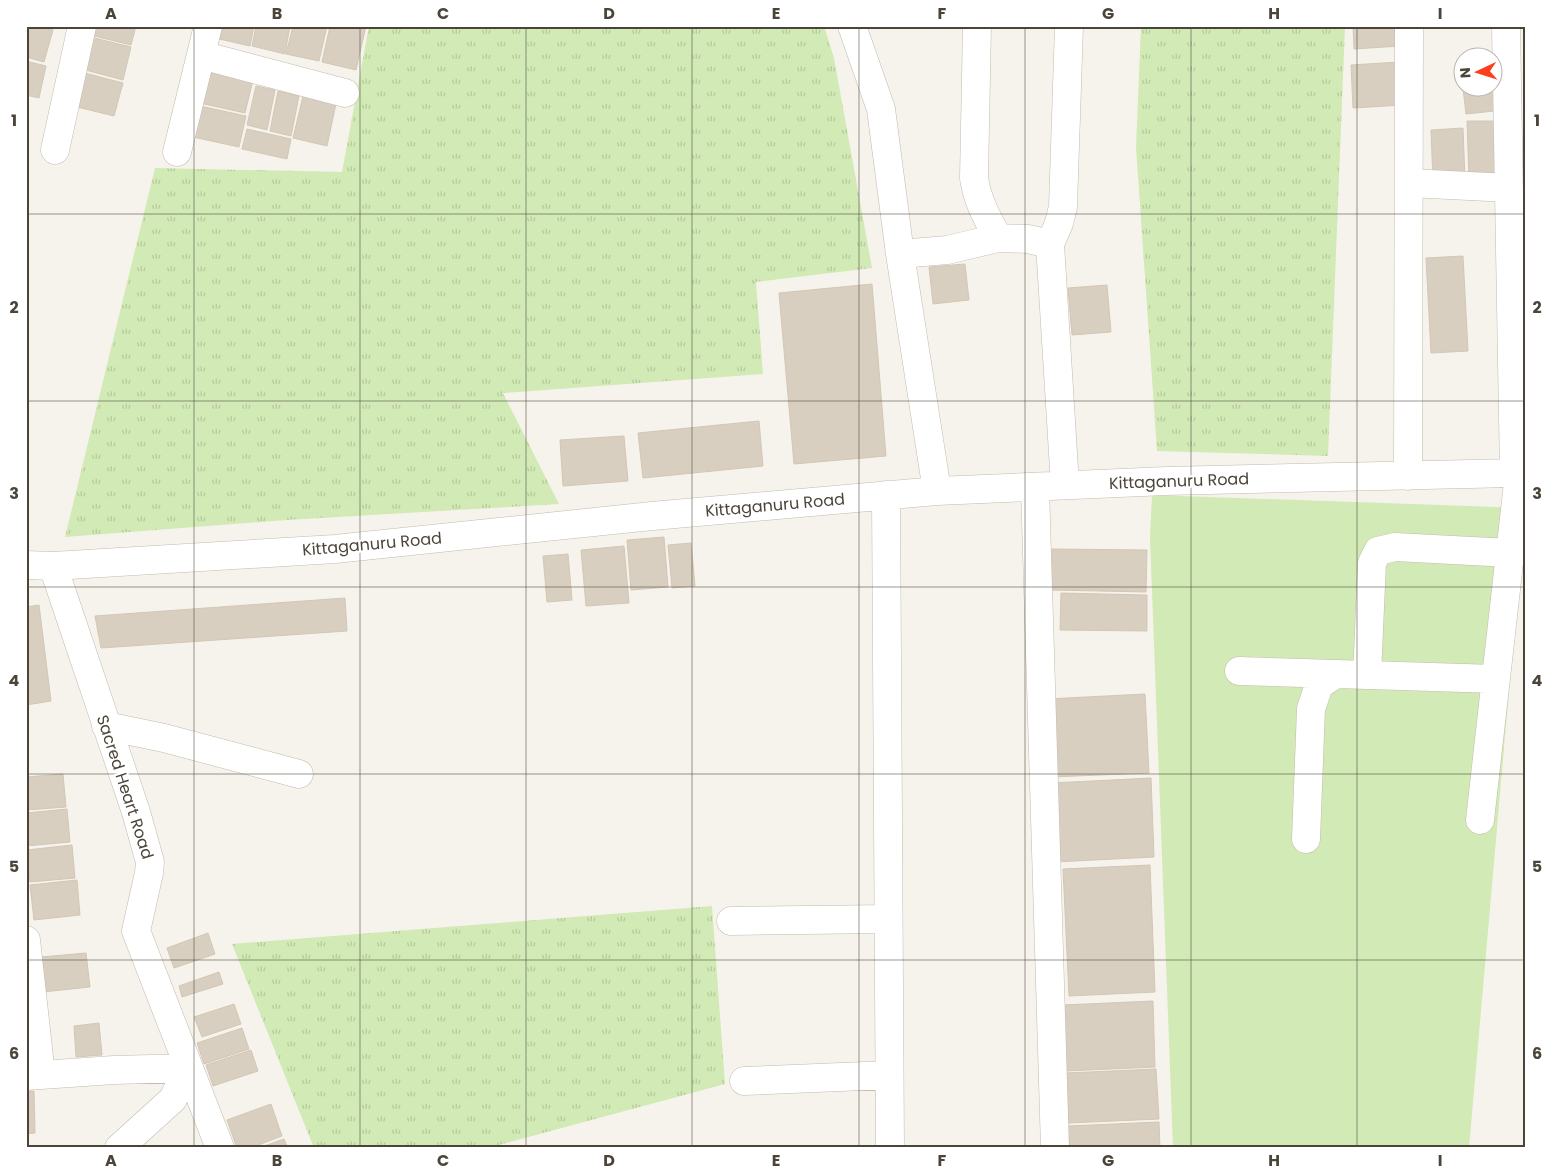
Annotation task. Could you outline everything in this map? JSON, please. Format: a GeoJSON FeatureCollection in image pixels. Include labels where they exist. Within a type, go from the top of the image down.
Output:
{"type":"FeatureCollection","features":[{"type":"Feature","properties":{"kind":"street"},"geometry":{"type":"LineString","coordinates":[[54,150],[82,26]]}},
{"type":"Feature","properties":{"kind":"street"},"geometry":{"type":"LineString","coordinates":[[177,152],[208,26]]}},
{"type":"Feature","properties":{"kind":"street"},"geometry":{"type":"LineString","coordinates":[[852,26],[881,108],[900,254],[937,491]]}},
{"type":"Feature","properties":{"kind":"street"},"geometry":{"type":"LineString","coordinates":[[977,26],[974,178],[976,194],[998,238]]}},
{"type":"Feature","properties":{"kind":"street"},"geometry":{"type":"LineString","coordinates":[[1065,486],[1050,244],[1059,223],[1063,207],[1069,26]]}},
{"type":"Feature","properties":{"kind":"street"},"geometry":{"type":"LineString","coordinates":[[1408,476],[1409,26]]}},
{"type":"Feature","properties":{"kind":"street"},"geometry":{"type":"LineString","coordinates":[[1480,820],[1519,474],[1509,188],[1506,26]]}},
{"type":"Feature","properties":{"kind":"street"},"geometry":{"type":"LineString","coordinates":[[201,55],[345,93]]}},
{"type":"Feature","properties":{"kind":"street"},"geometry":{"type":"LineString","coordinates":[[1409,183],[1509,188]]}},
{"type":"Feature","properties":{"kind":"street"},"geometry":{"type":"LineString","coordinates":[[900,254],[947,250],[998,238],[1028,238],[1050,244]]}},
{"type":"Feature","properties":{"kind":"street","name":"Kittaganuru Road"},"geometry":{"type":"LineString","coordinates":[[40,566],[335,549],[937,491],[1166,481],[1519,474]]}},
{"type":"Feature","properties":{"kind":"street"},"geometry":{"type":"LineString","coordinates":[[1035,487],[1055,1148]]}},
{"type":"Feature","properties":{"kind":"street"},"geometry":{"type":"LineString","coordinates":[[886,495],[890,1148]]}},
{"type":"Feature","properties":{"kind":"street"},"geometry":{"type":"LineString","coordinates":[[1367,675],[1372,563],[1378,551],[1395,547],[1510,553]]}},
{"type":"Feature","properties":{"kind":"street","name":"Sacred Heart Road"},"geometry":{"type":"LineString","coordinates":[[40,566],[106,726],[136,812],[150,862],[136,931],[220,1148]]}},
{"type":"Feature","properties":{"kind":"street"},"geometry":{"type":"LineString","coordinates":[[1239,670],[1496,679]]}},
{"type":"Feature","properties":{"kind":"street"},"geometry":{"type":"LineString","coordinates":[[1306,839],[1311,709],[1318,685],[1336,674]]}},
{"type":"Feature","properties":{"kind":"street"},"geometry":{"type":"LineString","coordinates":[[106,726],[164,738],[299,774]]}},
{"type":"Feature","properties":{"kind":"street"},"geometry":{"type":"LineString","coordinates":[[731,921],[888,919]]}},
{"type":"Feature","properties":{"kind":"street"},"geometry":{"type":"LineString","coordinates":[[26,940],[34,1075],[188,1068],[173,1099],[119,1148]]}},
{"type":"Feature","properties":{"kind":"street"},"geometry":{"type":"LineString","coordinates":[[744,1081],[889,1075]]}},
{"type":"Feature","properties":{"kind":"green space"},"geometry":{"type":"Polygon","coordinates":[[[369,26],[824,26],[834,58],[872,268],[756,282],[763,374],[503,393],[559,504],[287,520],[65,537],[155,168],[342,172],[369,26]]]}},
{"type":"Feature","properties":{"kind":"green space"},"geometry":{"type":"Polygon","coordinates":[[[1141,26],[1345,26],[1328,456],[1157,451],[1136,147],[1141,26]]]}},
{"type":"Feature","properties":{"kind":"green space"},"geometry":{"type":"Polygon","coordinates":[[[1152,495],[1525,508],[1469,1148],[1173,1148],[1150,538],[1152,495]]]}},
{"type":"Feature","properties":{"kind":"green space"},"geometry":{"type":"Polygon","coordinates":[[[712,906],[725,1084],[488,1148],[314,1148],[232,944],[712,906]]]}},
{"type":"Feature","properties":{"kind":"building"},"geometry":{"type":"Polygon","coordinates":[[[26,26],[39,26],[53,30],[44,62],[26,57],[26,26]]]}},
{"type":"Feature","properties":{"kind":"building"},"geometry":{"type":"Polygon","coordinates":[[[88,26],[136,26],[131,45],[86,34],[88,26]]]}},
{"type":"Feature","properties":{"kind":"building"},"geometry":{"type":"Polygon","coordinates":[[[217,26],[254,26],[250,46],[215,38],[217,26]]]}},
{"type":"Feature","properties":{"kind":"building"},"geometry":{"type":"Polygon","coordinates":[[[256,26],[290,26],[285,54],[252,46],[256,26]]]}},
{"type":"Feature","properties":{"kind":"building"},"geometry":{"type":"Polygon","coordinates":[[[293,26],[327,26],[319,61],[286,54],[293,26]]]}},
{"type":"Feature","properties":{"kind":"building"},"geometry":{"type":"Polygon","coordinates":[[[330,26],[366,26],[356,70],[322,62],[330,26]]]}},
{"type":"Feature","properties":{"kind":"building"},"geometry":{"type":"Polygon","coordinates":[[[1353,26],[1398,26],[1400,46],[1354,49],[1353,26]]]}},
{"type":"Feature","properties":{"kind":"building"},"geometry":{"type":"Polygon","coordinates":[[[86,36],[131,47],[123,80],[78,68],[86,36]]]}},
{"type":"Feature","properties":{"kind":"building"},"geometry":{"type":"Polygon","coordinates":[[[26,61],[46,66],[39,98],[26,95],[26,61]]]}},
{"type":"Feature","properties":{"kind":"building"},"geometry":{"type":"Polygon","coordinates":[[[1399,62],[1402,105],[1353,108],[1351,65],[1399,62]]]}},
{"type":"Feature","properties":{"kind":"building"},"geometry":{"type":"Polygon","coordinates":[[[208,70],[253,80],[245,113],[200,103],[208,70]]]}},
{"type":"Feature","properties":{"kind":"building"},"geometry":{"type":"Polygon","coordinates":[[[77,71],[123,83],[114,116],[69,105],[77,71]]]}},
{"type":"Feature","properties":{"kind":"building"},"geometry":{"type":"Polygon","coordinates":[[[256,86],[275,90],[267,130],[247,125],[256,86]]]}},
{"type":"Feature","properties":{"kind":"building"},"geometry":{"type":"Polygon","coordinates":[[[278,91],[299,96],[291,136],[270,131],[278,91]]]}},
{"type":"Feature","properties":{"kind":"building"},"geometry":{"type":"Polygon","coordinates":[[[304,92],[337,99],[327,146],[293,138],[304,92]]]}},
{"type":"Feature","properties":{"kind":"building"},"geometry":{"type":"Polygon","coordinates":[[[1464,98],[1499,98],[1504,110],[1466,114],[1464,98]]]}},
{"type":"Feature","properties":{"kind":"building"},"geometry":{"type":"Polygon","coordinates":[[[200,106],[246,116],[239,147],[193,137],[200,106]]]}},
{"type":"Feature","properties":{"kind":"building"},"geometry":{"type":"Polygon","coordinates":[[[1467,121],[1505,121],[1507,178],[1469,179],[1467,121]]]}},
{"type":"Feature","properties":{"kind":"building"},"geometry":{"type":"Polygon","coordinates":[[[1463,128],[1465,180],[1433,181],[1431,130],[1463,128]]]}},
{"type":"Feature","properties":{"kind":"building"},"geometry":{"type":"Polygon","coordinates":[[[247,129],[291,139],[287,159],[242,149],[247,129]]]}},
{"type":"Feature","properties":{"kind":"building"},"geometry":{"type":"Polygon","coordinates":[[[1463,256],[1468,351],[1431,353],[1426,258],[1463,256]]]}},
{"type":"Feature","properties":{"kind":"building"},"geometry":{"type":"Polygon","coordinates":[[[965,264],[969,300],[933,304],[929,267],[965,264]]]}},
{"type":"Feature","properties":{"kind":"building"},"geometry":{"type":"Polygon","coordinates":[[[872,284],[886,456],[794,464],[779,293],[872,284]]]}},
{"type":"Feature","properties":{"kind":"building"},"geometry":{"type":"Polygon","coordinates":[[[1107,285],[1111,332],[1072,335],[1068,288],[1107,285]]]}},
{"type":"Feature","properties":{"kind":"building"},"geometry":{"type":"Polygon","coordinates":[[[759,421],[763,466],[643,478],[638,433],[759,421]]]}},
{"type":"Feature","properties":{"kind":"building"},"geometry":{"type":"Polygon","coordinates":[[[624,436],[628,481],[563,486],[560,440],[624,436]]]}},
{"type":"Feature","properties":{"kind":"building"},"geometry":{"type":"Polygon","coordinates":[[[664,537],[668,587],[631,590],[627,540],[664,537]]]}},
{"type":"Feature","properties":{"kind":"building"},"geometry":{"type":"Polygon","coordinates":[[[691,543],[695,586],[672,588],[668,545],[691,543]]]}},
{"type":"Feature","properties":{"kind":"building"},"geometry":{"type":"Polygon","coordinates":[[[624,546],[629,603],[586,606],[581,550],[624,546]]]}},
{"type":"Feature","properties":{"kind":"building"},"geometry":{"type":"Polygon","coordinates":[[[1052,549],[1147,550],[1146,592],[1051,590],[1052,549]]]}},
{"type":"Feature","properties":{"kind":"building"},"geometry":{"type":"Polygon","coordinates":[[[568,554],[572,600],[547,602],[543,556],[568,554]]]}},
{"type":"Feature","properties":{"kind":"building"},"geometry":{"type":"Polygon","coordinates":[[[1061,593],[1147,595],[1147,631],[1060,630],[1061,593]]]}},
{"type":"Feature","properties":{"kind":"building"},"geometry":{"type":"Polygon","coordinates":[[[345,598],[347,631],[101,648],[95,616],[345,598]]]}},
{"type":"Feature","properties":{"kind":"building"},"geometry":{"type":"Polygon","coordinates":[[[39,605],[51,701],[26,705],[26,607],[39,605]]]}},
{"type":"Feature","properties":{"kind":"building"},"geometry":{"type":"Polygon","coordinates":[[[1145,694],[1149,773],[1051,777],[1047,699],[1145,694]]]}},
{"type":"Feature","properties":{"kind":"building"},"geometry":{"type":"Polygon","coordinates":[[[63,774],[66,807],[26,810],[26,777],[63,774]]]}},
{"type":"Feature","properties":{"kind":"building"},"geometry":{"type":"Polygon","coordinates":[[[1151,778],[1154,857],[1055,862],[1052,783],[1151,778]]]}},
{"type":"Feature","properties":{"kind":"building"},"geometry":{"type":"Polygon","coordinates":[[[67,809],[70,842],[26,846],[26,813],[67,809]]]}},
{"type":"Feature","properties":{"kind":"building"},"geometry":{"type":"Polygon","coordinates":[[[72,845],[75,878],[30,882],[27,850],[72,845]]]}},
{"type":"Feature","properties":{"kind":"building"},"geometry":{"type":"Polygon","coordinates":[[[1150,865],[1155,992],[1069,996],[1063,869],[1150,865]]]}},
{"type":"Feature","properties":{"kind":"building"},"geometry":{"type":"Polygon","coordinates":[[[77,880],[80,915],[34,920],[30,885],[77,880]]]}},
{"type":"Feature","properties":{"kind":"building"},"geometry":{"type":"Polygon","coordinates":[[[208,933],[215,954],[174,968],[167,948],[208,933]]]}},
{"type":"Feature","properties":{"kind":"building"},"geometry":{"type":"Polygon","coordinates":[[[86,953],[90,987],[43,992],[41,957],[86,953]]]}},
{"type":"Feature","properties":{"kind":"building"},"geometry":{"type":"Polygon","coordinates":[[[219,972],[223,984],[182,997],[179,986],[219,972]]]}},
{"type":"Feature","properties":{"kind":"building"},"geometry":{"type":"Polygon","coordinates":[[[1153,1001],[1155,1067],[1066,1071],[1063,1005],[1153,1001]]]}},
{"type":"Feature","properties":{"kind":"building"},"geometry":{"type":"Polygon","coordinates":[[[234,1004],[241,1024],[202,1037],[194,1017],[234,1004]]]}},
{"type":"Feature","properties":{"kind":"building"},"geometry":{"type":"Polygon","coordinates":[[[99,1023],[102,1055],[76,1057],[74,1026],[99,1023]]]}},
{"type":"Feature","properties":{"kind":"building"},"geometry":{"type":"Polygon","coordinates":[[[242,1028],[249,1049],[204,1064],[197,1043],[242,1028]]]}},
{"type":"Feature","properties":{"kind":"building"},"geometry":{"type":"Polygon","coordinates":[[[251,1050],[258,1071],[213,1086],[206,1065],[251,1050]]]}},
{"type":"Feature","properties":{"kind":"building"},"geometry":{"type":"Polygon","coordinates":[[[1156,1069],[1159,1119],[1068,1123],[1066,1073],[1156,1069]]]}},
{"type":"Feature","properties":{"kind":"building"},"geometry":{"type":"Polygon","coordinates":[[[26,1091],[34,1091],[35,1133],[26,1134],[26,1091]]]}},
{"type":"Feature","properties":{"kind":"building"},"geometry":{"type":"Polygon","coordinates":[[[271,1104],[282,1136],[250,1148],[237,1148],[227,1120],[271,1104]]]}},
{"type":"Feature","properties":{"kind":"building"},"geometry":{"type":"Polygon","coordinates":[[[1159,1122],[1160,1148],[1069,1148],[1068,1126],[1159,1122]]]}},
{"type":"Feature","properties":{"kind":"building"},"geometry":{"type":"Polygon","coordinates":[[[284,1139],[288,1148],[259,1148],[284,1139]]]}}]}
